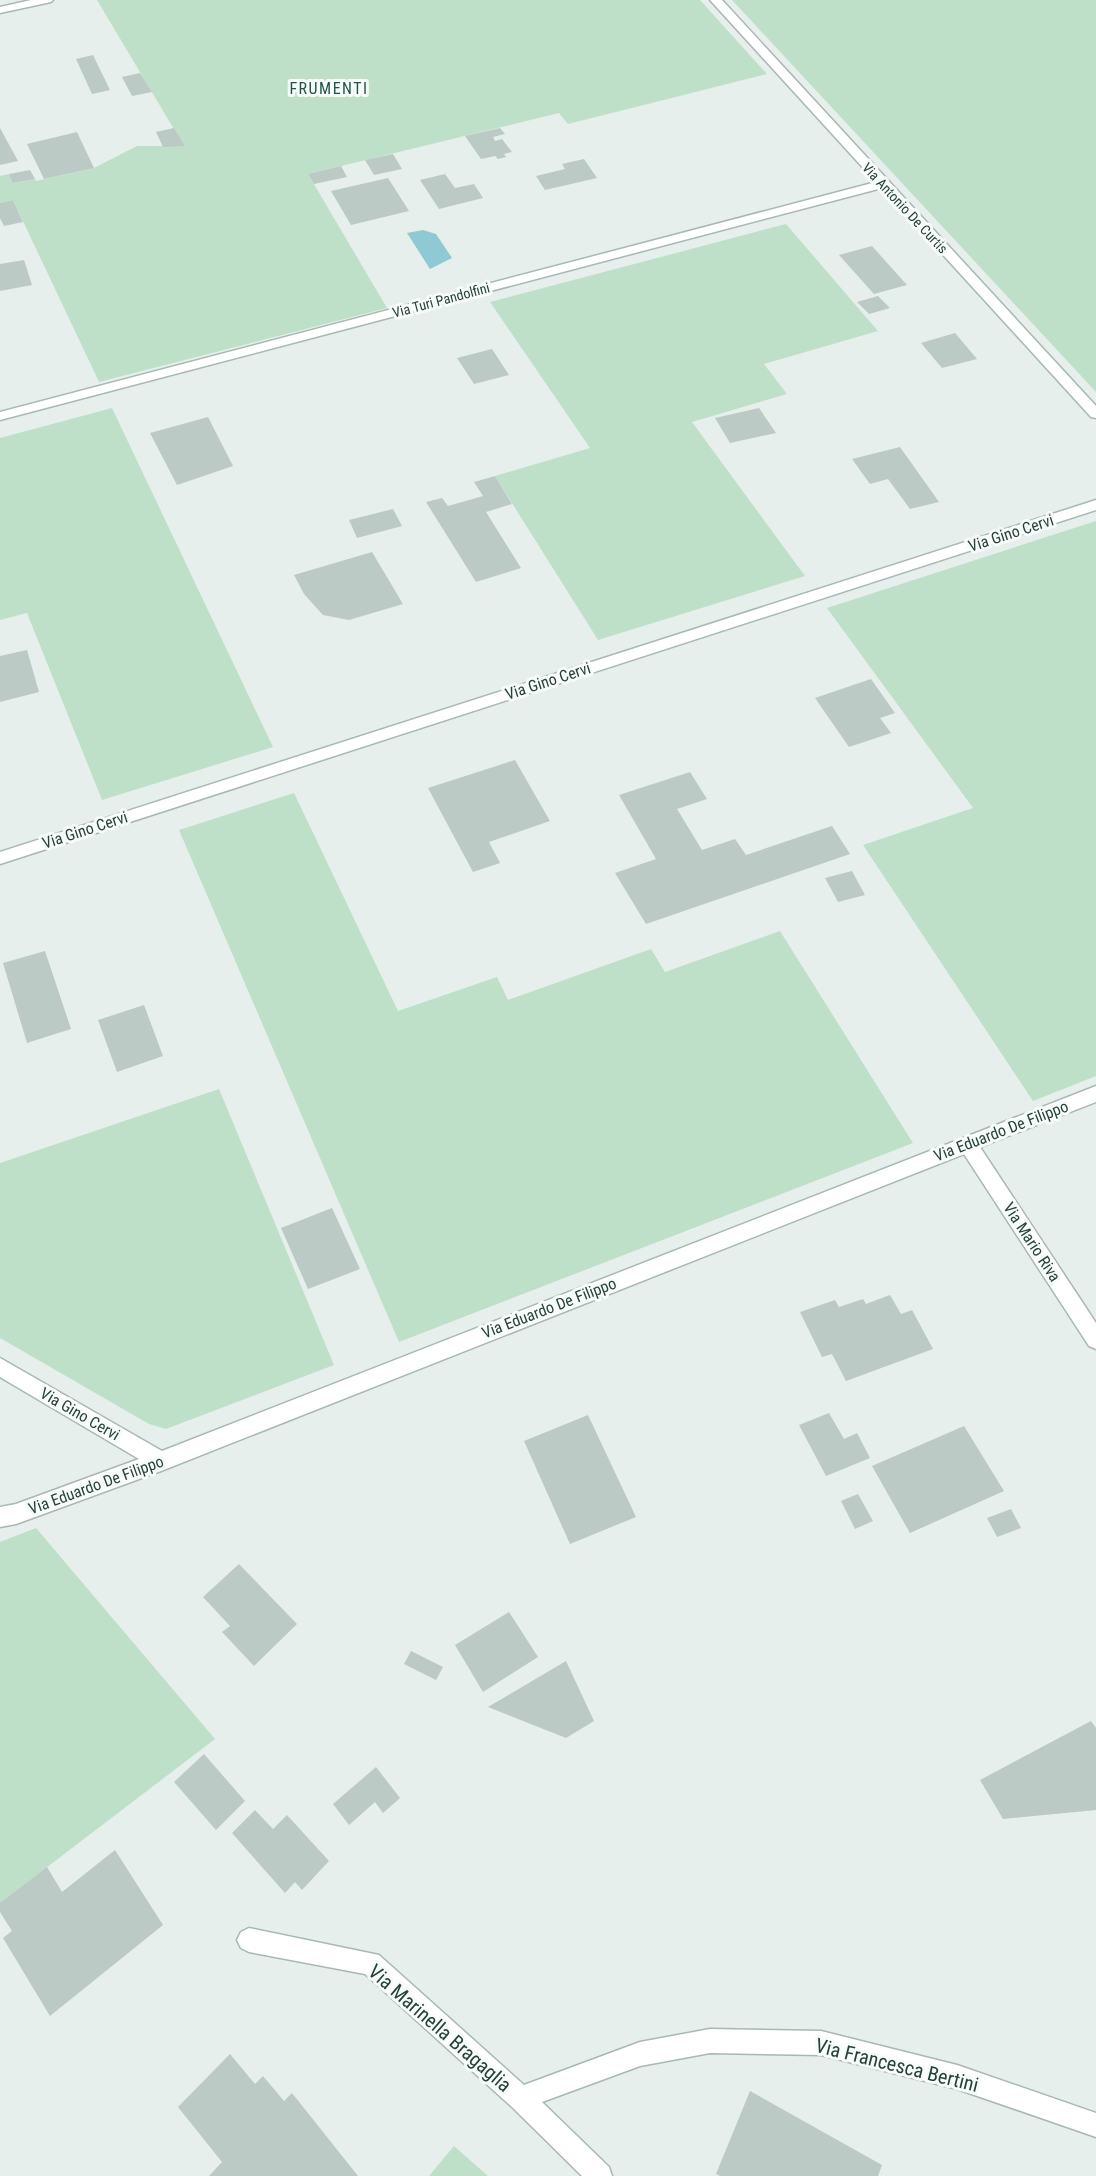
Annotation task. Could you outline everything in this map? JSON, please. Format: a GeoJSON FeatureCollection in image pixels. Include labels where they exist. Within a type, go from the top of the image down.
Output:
{"type":"FeatureCollection","features":[{"type":"Feature","properties":{"kind":"street"},"geometry":{"type":"LineString","coordinates":[[0,10],[47,0]]}},
{"type":"Feature","properties":{"kind":"street","name":"Via Antonio De Curtis"},"geometry":{"type":"LineString","coordinates":[[716,0],[882,184],[1096,414]]}},
{"type":"Feature","properties":{"kind":"street","name":"Via Turi Pandolfini"},"geometry":{"type":"LineString","coordinates":[[0,416],[882,184]]}},
{"type":"Feature","properties":{"kind":"street","name":"Via Gino Cervi"},"geometry":{"type":"LineString","coordinates":[[0,858],[1096,505]]}},
{"type":"Feature","properties":{"kind":"street","name":"Via Eduardo De Filippo"},"geometry":{"type":"LineString","coordinates":[[0,1517],[16,1514],[161,1461],[1096,1094]]}},
{"type":"Feature","properties":{"kind":"street","name":"Via Mario Riva"},"geometry":{"type":"LineString","coordinates":[[968,1144],[1096,1340]]}},
{"type":"Feature","properties":{"kind":"street","name":"Via Gino Cervi"},"geometry":{"type":"LineString","coordinates":[[0,1367],[161,1461]]}},
{"type":"Feature","properties":{"kind":"street","name":"Via Marinella Bragaglia"},"geometry":{"type":"LineString","coordinates":[[249,1940],[371,1963],[521,2098],[600,2176]]}},
{"type":"Feature","properties":{"kind":"street","name":"Via Francesca Bertini"},"geometry":{"type":"LineString","coordinates":[[521,2098],[640,2054],[698,2043],[710,2041],[821,2043],[957,2077],[1096,2125]]}},
{"type":"Feature","properties":{"kind":"green space"},"geometry":{"type":"Polygon","coordinates":[[[97,0],[700,0],[767,74],[568,124],[559,113],[308,174],[387,308],[99,382],[13,200],[0,203],[0,176],[9,174],[14,183],[35,179],[36,181],[94,168],[137,146],[184,146],[97,0]]]}},
{"type":"Feature","properties":{"kind":"green space"},"geometry":{"type":"Polygon","coordinates":[[[732,0],[1096,0],[1096,392],[732,0]]]}},
{"type":"Feature","properties":{"kind":"green space"},"geometry":{"type":"Polygon","coordinates":[[[786,224],[878,331],[764,364],[787,394],[692,422],[805,576],[598,640],[495,476],[590,448],[490,302],[786,224]]]}},
{"type":"Feature","properties":{"kind":"green space"},"geometry":{"type":"Polygon","coordinates":[[[112,408],[273,747],[102,800],[27,613],[0,620],[0,438],[112,408]]]}},
{"type":"Feature","properties":{"kind":"green space"},"geometry":{"type":"Polygon","coordinates":[[[1096,521],[1096,1076],[1033,1101],[863,845],[973,808],[827,608],[1096,521]]]}},
{"type":"Feature","properties":{"kind":"green space"},"geometry":{"type":"Polygon","coordinates":[[[294,793],[398,1011],[497,977],[508,1000],[651,949],[665,972],[780,931],[913,1143],[399,1342],[179,830],[294,793]]]}},
{"type":"Feature","properties":{"kind":"green space"},"geometry":{"type":"Polygon","coordinates":[[[219,1089],[334,1365],[166,1429],[149,1424],[0,1338],[0,1163],[219,1089]]]}},
{"type":"Feature","properties":{"kind":"green space"},"geometry":{"type":"Polygon","coordinates":[[[36,1528],[215,1739],[0,1903],[0,1542],[36,1528]]]}},
{"type":"Feature","properties":{"kind":"green space"},"geometry":{"type":"Polygon","coordinates":[[[454,2146],[488,2176],[429,2176],[454,2146]]]}},
{"type":"Feature","properties":{"kind":"water"},"geometry":{"type":"Polygon","coordinates":[[[423,230],[436,234],[452,258],[430,269],[407,233],[423,230]]]}},
{"type":"Feature","properties":{"kind":"building"},"geometry":{"type":"Polygon","coordinates":[[[93,55],[110,90],[92,94],[76,59],[93,55]]]}},
{"type":"Feature","properties":{"kind":"building"},"geometry":{"type":"Polygon","coordinates":[[[140,73],[152,92],[132,96],[122,77],[140,73]]]}},
{"type":"Feature","properties":{"kind":"building"},"geometry":{"type":"Polygon","coordinates":[[[0,128],[18,161],[0,165],[0,128]]]}},
{"type":"Feature","properties":{"kind":"building"},"geometry":{"type":"Polygon","coordinates":[[[174,128],[185,146],[163,147],[156,132],[174,128]]]}},
{"type":"Feature","properties":{"kind":"building"},"geometry":{"type":"Polygon","coordinates":[[[500,128],[505,134],[493,137],[495,141],[502,139],[512,152],[498,159],[495,156],[481,159],[465,136],[500,128]]]}},
{"type":"Feature","properties":{"kind":"building"},"geometry":{"type":"Polygon","coordinates":[[[77,132],[94,168],[44,179],[27,144],[77,132]]]}},
{"type":"Feature","properties":{"kind":"building"},"geometry":{"type":"Polygon","coordinates":[[[393,154],[402,169],[374,175],[365,160],[393,154]]]}},
{"type":"Feature","properties":{"kind":"building"},"geometry":{"type":"Polygon","coordinates":[[[584,159],[597,178],[545,190],[536,176],[565,169],[562,164],[584,159]]]}},
{"type":"Feature","properties":{"kind":"building"},"geometry":{"type":"Polygon","coordinates":[[[341,166],[347,177],[314,184],[308,174],[341,166]]]}},
{"type":"Feature","properties":{"kind":"building"},"geometry":{"type":"Polygon","coordinates":[[[30,170],[35,179],[13,183],[9,174],[30,170]]]}},
{"type":"Feature","properties":{"kind":"building"},"geometry":{"type":"Polygon","coordinates":[[[445,174],[455,188],[474,184],[483,198],[439,209],[420,180],[445,174]]]}},
{"type":"Feature","properties":{"kind":"building"},"geometry":{"type":"Polygon","coordinates":[[[388,178],[409,211],[351,225],[331,191],[388,178]]]}},
{"type":"Feature","properties":{"kind":"building"},"geometry":{"type":"Polygon","coordinates":[[[13,200],[23,222],[4,226],[0,218],[0,203],[13,200]]]}},
{"type":"Feature","properties":{"kind":"building"},"geometry":{"type":"Polygon","coordinates":[[[872,246],[907,285],[874,294],[839,255],[872,246]]]}},
{"type":"Feature","properties":{"kind":"building"},"geometry":{"type":"Polygon","coordinates":[[[24,260],[32,285],[0,291],[0,264],[24,260]]]}},
{"type":"Feature","properties":{"kind":"building"},"geometry":{"type":"Polygon","coordinates":[[[878,296],[890,308],[869,314],[857,302],[878,296]]]}},
{"type":"Feature","properties":{"kind":"building"},"geometry":{"type":"Polygon","coordinates":[[[955,333],[977,359],[942,368],[921,343],[955,333]]]}},
{"type":"Feature","properties":{"kind":"building"},"geometry":{"type":"Polygon","coordinates":[[[492,349],[509,375],[474,384],[457,358],[492,349]]]}},
{"type":"Feature","properties":{"kind":"building"},"geometry":{"type":"Polygon","coordinates":[[[759,408],[776,433],[730,443],[715,418],[759,408]]]}},
{"type":"Feature","properties":{"kind":"building"},"geometry":{"type":"Polygon","coordinates":[[[208,417],[233,466],[177,485],[150,433],[208,417]]]}},
{"type":"Feature","properties":{"kind":"building"},"geometry":{"type":"Polygon","coordinates":[[[900,447],[939,502],[910,509],[888,479],[870,484],[852,459],[900,447]]]}},
{"type":"Feature","properties":{"kind":"building"},"geometry":{"type":"Polygon","coordinates":[[[495,476],[512,504],[486,512],[521,568],[476,582],[426,502],[442,498],[448,506],[483,496],[474,482],[495,476]]]}},
{"type":"Feature","properties":{"kind":"building"},"geometry":{"type":"Polygon","coordinates":[[[393,509],[402,526],[357,538],[349,520],[393,509]]]}},
{"type":"Feature","properties":{"kind":"building"},"geometry":{"type":"Polygon","coordinates":[[[372,552],[403,604],[349,620],[323,615],[304,594],[294,575],[372,552]]]}},
{"type":"Feature","properties":{"kind":"building"},"geometry":{"type":"Polygon","coordinates":[[[27,650],[39,692],[0,702],[0,656],[27,650]]]}},
{"type":"Feature","properties":{"kind":"building"},"geometry":{"type":"Polygon","coordinates":[[[871,679],[895,713],[880,718],[891,733],[849,747],[815,698],[871,679]]]}},
{"type":"Feature","properties":{"kind":"building"},"geometry":{"type":"Polygon","coordinates":[[[515,760],[550,821],[489,842],[500,863],[473,872],[428,788],[515,760]]]}},
{"type":"Feature","properties":{"kind":"building"},"geometry":{"type":"Polygon","coordinates":[[[690,772],[707,799],[677,809],[702,850],[735,839],[746,855],[832,826],[850,854],[646,924],[615,873],[656,859],[619,795],[690,772]]]}},
{"type":"Feature","properties":{"kind":"building"},"geometry":{"type":"Polygon","coordinates":[[[852,871],[865,895],[838,902],[825,878],[852,871]]]}},
{"type":"Feature","properties":{"kind":"building"},"geometry":{"type":"Polygon","coordinates":[[[45,951],[71,1029],[27,1043],[3,963],[45,951]]]}},
{"type":"Feature","properties":{"kind":"building"},"geometry":{"type":"Polygon","coordinates":[[[144,1005],[163,1056],[117,1072],[98,1020],[144,1005]]]}},
{"type":"Feature","properties":{"kind":"building"},"geometry":{"type":"Polygon","coordinates":[[[332,1208],[360,1269],[308,1289],[281,1228],[332,1208]]]}},
{"type":"Feature","properties":{"kind":"building"},"geometry":{"type":"Polygon","coordinates":[[[890,1295],[901,1314],[912,1310],[933,1349],[846,1381],[832,1354],[822,1357],[800,1312],[835,1300],[839,1307],[863,1299],[866,1304],[890,1295]]]}},
{"type":"Feature","properties":{"kind":"building"},"geometry":{"type":"Polygon","coordinates":[[[829,1413],[844,1439],[857,1433],[870,1458],[826,1476],[799,1425],[829,1413]]]}},
{"type":"Feature","properties":{"kind":"building"},"geometry":{"type":"Polygon","coordinates":[[[588,1415],[636,1517],[570,1544],[524,1441],[588,1415]]]}},
{"type":"Feature","properties":{"kind":"building"},"geometry":{"type":"Polygon","coordinates":[[[964,1426],[1004,1491],[910,1533],[872,1466],[964,1426]]]}},
{"type":"Feature","properties":{"kind":"building"},"geometry":{"type":"Polygon","coordinates":[[[858,1494],[873,1521],[855,1529],[841,1501],[858,1494]]]}},
{"type":"Feature","properties":{"kind":"building"},"geometry":{"type":"Polygon","coordinates":[[[1011,1509],[1021,1528],[997,1537],[987,1518],[1011,1509]]]}},
{"type":"Feature","properties":{"kind":"building"},"geometry":{"type":"Polygon","coordinates":[[[239,1564],[297,1624],[254,1666],[222,1632],[230,1626],[203,1597],[239,1564]]]}},
{"type":"Feature","properties":{"kind":"building"},"geometry":{"type":"Polygon","coordinates":[[[509,1612],[538,1657],[483,1692],[455,1645],[509,1612]]]}},
{"type":"Feature","properties":{"kind":"building"},"geometry":{"type":"Polygon","coordinates":[[[411,1651],[443,1667],[436,1680],[404,1664],[411,1651]]]}},
{"type":"Feature","properties":{"kind":"building"},"geometry":{"type":"Polygon","coordinates":[[[566,1661],[594,1721],[566,1738],[488,1707],[566,1661]]]}},
{"type":"Feature","properties":{"kind":"building"},"geometry":{"type":"Polygon","coordinates":[[[1091,1721],[1096,1728],[1096,1810],[1003,1819],[980,1780],[1091,1721]]]}},
{"type":"Feature","properties":{"kind":"building"},"geometry":{"type":"Polygon","coordinates":[[[204,1754],[245,1801],[216,1830],[174,1782],[204,1754]]]}},
{"type":"Feature","properties":{"kind":"building"},"geometry":{"type":"Polygon","coordinates":[[[376,1767],[400,1798],[383,1813],[375,1802],[349,1825],[333,1804],[376,1767]]]}},
{"type":"Feature","properties":{"kind":"building"},"geometry":{"type":"Polygon","coordinates":[[[255,1810],[273,1829],[287,1815],[329,1861],[302,1890],[295,1882],[285,1893],[232,1833],[255,1810]]]}},
{"type":"Feature","properties":{"kind":"building"},"geometry":{"type":"Polygon","coordinates":[[[115,1850],[163,1925],[50,2016],[3,1938],[12,1931],[0,1912],[0,1903],[47,1867],[62,1892],[115,1850]]]}},
{"type":"Feature","properties":{"kind":"building"},"geometry":{"type":"Polygon","coordinates":[[[230,2054],[255,2084],[263,2076],[284,2101],[292,2093],[358,2176],[209,2176],[222,2162],[178,2107],[230,2054]]]}},
{"type":"Feature","properties":{"kind":"building"},"geometry":{"type":"Polygon","coordinates":[[[750,2091],[882,2165],[878,2176],[720,2176],[716,2174],[750,2091]]]}},
{"type":"Feature","properties":{"kind":"district","name":"FRUMENTI"},"geometry":{"type":"Point","coordinates":[329,88]}}]}
